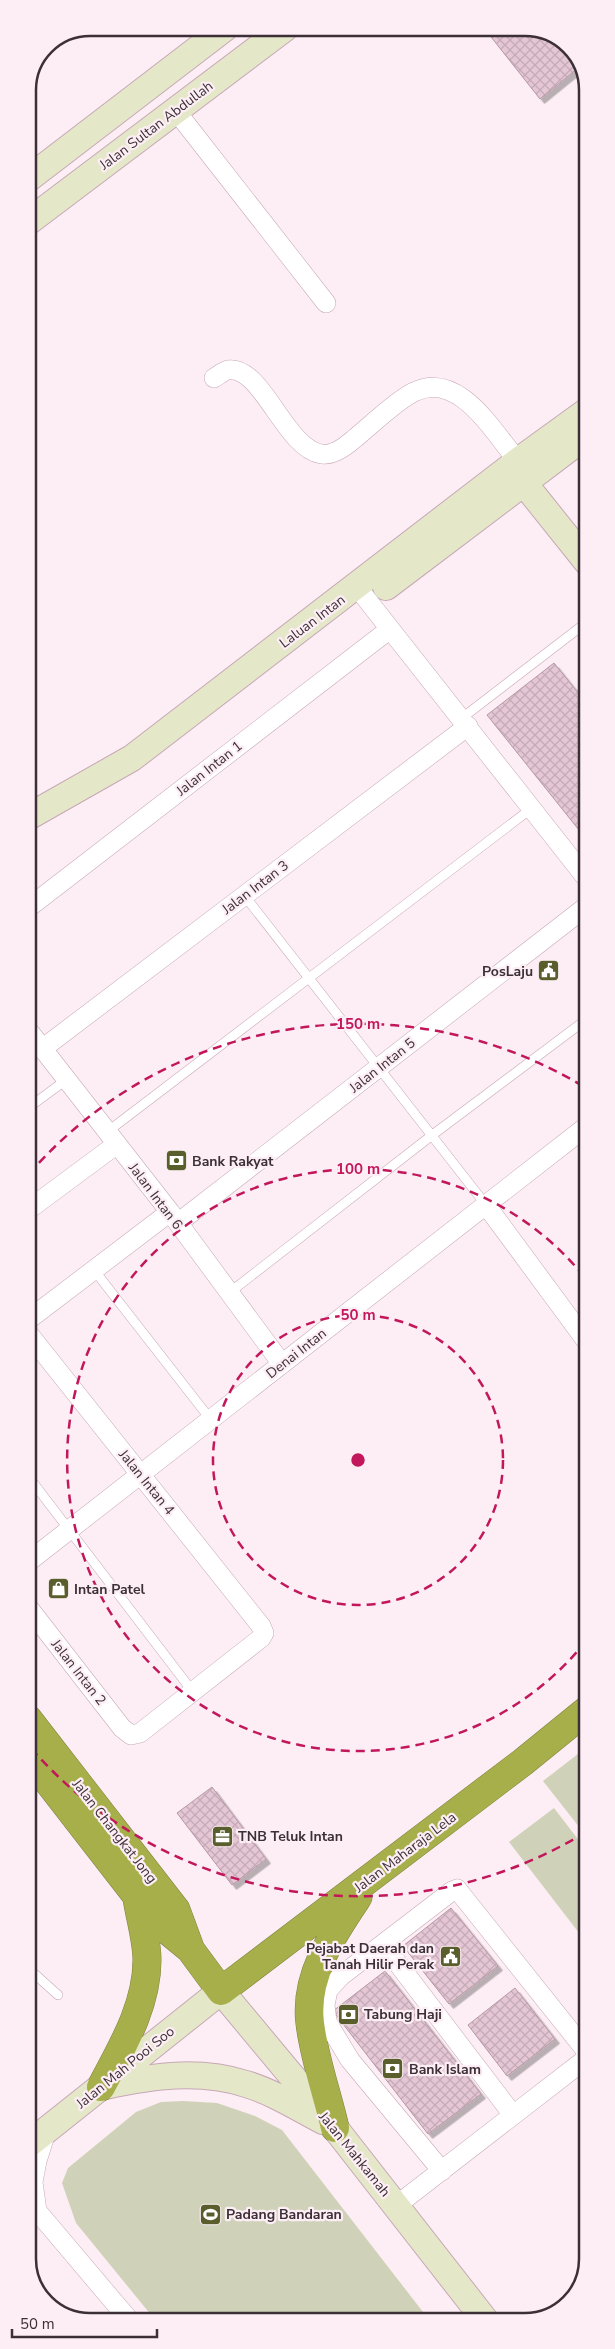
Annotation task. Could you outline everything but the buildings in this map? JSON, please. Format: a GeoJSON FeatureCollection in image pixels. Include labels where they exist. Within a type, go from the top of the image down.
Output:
{"type":"FeatureCollection","features":[{"type":"Feature","properties":{"kind":"highway","name":"Jalan Maharaja Lela"},"geometry":{"type":"LineString","coordinates":[[221,1990],[368,1881],[579,1716]]}},
{"type":"Feature","properties":{"kind":"highway","name":"Jalan Changkat Jong"},"geometry":{"type":"LineString","coordinates":[[36,1729],[176,1910],[190,1949]]}},
{"type":"Feature","properties":{"kind":"highway","name":"Jalan Changkat Jong"},"geometry":{"type":"LineString","coordinates":[[36,1766],[157,1922],[190,1949],[221,1990]]}},
{"type":"Feature","properties":{"kind":"highway"},"geometry":{"type":"LineString","coordinates":[[335,2128],[310,2022],[312,1987],[319,1963],[334,1933],[368,1881]]}},
{"type":"Feature","properties":{"kind":"highway"},"geometry":{"type":"LineString","coordinates":[[102,2086],[125,2041],[144,1990],[147,1959],[136,1895]]}},
{"type":"Feature","properties":{"kind":"main road"},"geometry":{"type":"LineString","coordinates":[[36,173],[209,36]]}},
{"type":"Feature","properties":{"kind":"main road","name":"Jalan Sultan Abdullah"},"geometry":{"type":"LineString","coordinates":[[36,216],[274,36]]}},
{"type":"Feature","properties":{"kind":"main road","name":"Laluan Intan"},"geometry":{"type":"LineString","coordinates":[[525,472],[579,418]]}},
{"type":"Feature","properties":{"kind":"main road","name":"Laluan Intan"},"geometry":{"type":"LineString","coordinates":[[36,812],[132,758],[363,594],[525,472],[579,439]]}},
{"type":"Feature","properties":{"kind":"main road"},"geometry":{"type":"LineString","coordinates":[[525,472],[579,526]]}},
{"type":"Feature","properties":{"kind":"main road"},"geometry":{"type":"LineString","coordinates":[[525,472],[579,550]]}},
{"type":"Feature","properties":{"kind":"main road","name":"Laluan Intan"},"geometry":{"type":"LineString","coordinates":[[36,829],[113,785],[192,735],[363,594]]}},
{"type":"Feature","properties":{"kind":"main road","name":"Jalan Mah Pooi Soo"},"geometry":{"type":"LineString","coordinates":[[38,2136],[221,1990]]}},
{"type":"Feature","properties":{"kind":"main road","name":"Jalan Mahkamah"},"geometry":{"type":"LineString","coordinates":[[221,1990],[335,2128],[480,2313]]}},
{"type":"Feature","properties":{"kind":"main road"},"geometry":{"type":"LineString","coordinates":[[102,2086],[148,2077],[188,2075],[217,2077],[247,2084],[280,2098],[335,2128]]}},
{"type":"Feature","properties":{"kind":"street"},"geometry":{"type":"LineString","coordinates":[[176,111],[326,303]]}},
{"type":"Feature","properties":{"kind":"street"},"geometry":{"type":"LineString","coordinates":[[214,378],[227,370],[243,373],[252,380],[293,433],[308,449],[322,454],[336,452],[349,444],[412,392],[429,386],[446,388],[460,395],[478,412],[525,472]]}},
{"type":"Feature","properties":{"kind":"street"},"geometry":{"type":"LineString","coordinates":[[363,594],[579,869]]}},
{"type":"Feature","properties":{"kind":"street","name":"Jalan Intan 1"},"geometry":{"type":"LineString","coordinates":[[36,902],[390,629]]}},
{"type":"Feature","properties":{"kind":"street","name":"Jalan Intan 3"},"geometry":{"type":"LineString","coordinates":[[42,1049],[244,896],[465,722]]}},
{"type":"Feature","properties":{"kind":"street","name":"Jalan Intan 5"},"geometry":{"type":"LineString","coordinates":[[36,1314],[94,1270],[174,1218],[378,1069],[579,912]]}},
{"type":"Feature","properties":{"kind":"street","name":"Jalan Intan 6"},"geometry":{"type":"LineString","coordinates":[[36,1041],[174,1218],[282,1364]]}},
{"type":"Feature","properties":{"kind":"street","name":"Denai Intan"},"geometry":{"type":"LineString","coordinates":[[36,1556],[579,1132]]}},
{"type":"Feature","properties":{"kind":"street"},"geometry":{"type":"LineString","coordinates":[[36,1203],[112,1138]]}},
{"type":"Feature","properties":{"kind":"street"},"geometry":{"type":"LineString","coordinates":[[486,1205],[579,1331]]}},
{"type":"Feature","properties":{"kind":"street","name":"Jalan Intan 4"},"geometry":{"type":"LineString","coordinates":[[36,1343],[261,1626],[264,1633],[261,1638],[193,1692]]}},
{"type":"Feature","properties":{"kind":"street","name":"Jalan Intan 2"},"geometry":{"type":"LineString","coordinates":[[36,1618],[122,1728],[131,1735],[140,1733],[193,1692]]}},
{"type":"Feature","properties":{"kind":"street"},"geometry":{"type":"LineString","coordinates":[[442,2171],[350,2060],[327,2022],[325,2004],[328,1990],[341,1976],[452,1891],[458,1889],[579,2042]]}},
{"type":"Feature","properties":{"kind":"street"},"geometry":{"type":"LineString","coordinates":[[383,1944],[514,2115]]}},
{"type":"Feature","properties":{"kind":"street"},"geometry":{"type":"LineString","coordinates":[[396,2205],[579,2064]]}},
{"type":"Feature","properties":{"kind":"street"},"geometry":{"type":"LineString","coordinates":[[36,2165],[38,2136]]}},
{"type":"Feature","properties":{"kind":"street"},"geometry":{"type":"LineString","coordinates":[[36,2217],[123,2313]]}},
{"type":"Feature","properties":{"kind":"lane"},"geometry":{"type":"LineString","coordinates":[[465,722],[579,633]]}},
{"type":"Feature","properties":{"kind":"lane"},"geometry":{"type":"LineString","coordinates":[[112,1138],[308,978],[532,808]]}},
{"type":"Feature","properties":{"kind":"lane"},"geometry":{"type":"LineString","coordinates":[[244,896],[486,1205]]}},
{"type":"Feature","properties":{"kind":"lane"},"geometry":{"type":"LineString","coordinates":[[230,1293],[431,1136],[579,1025]]}},
{"type":"Feature","properties":{"kind":"lane"},"geometry":{"type":"LineString","coordinates":[[36,1102],[66,1080]]}},
{"type":"Feature","properties":{"kind":"lane"},"geometry":{"type":"LineString","coordinates":[[94,1270],[211,1420]]}},
{"type":"Feature","properties":{"kind":"lane"},"geometry":{"type":"LineString","coordinates":[[36,1486],[193,1692]]}},
{"type":"Feature","properties":{"kind":"lane"},"geometry":{"type":"LineString","coordinates":[[36,1975],[58,1995]]}},
{"type":"Feature","properties":{"kind":"green space"},"geometry":{"type":"Polygon","coordinates":[[[579,1753],[579,1827],[543,1781],[579,1753]]]}},
{"type":"Feature","properties":{"kind":"green space"},"geometry":{"type":"Polygon","coordinates":[[[554,1808],[579,1841],[579,1933],[509,1842],[554,1808]]]}},
{"type":"Feature","properties":{"kind":"green space","name":"Padang Bandaran"},"geometry":{"type":"Polygon","coordinates":[[[161,2102],[217,2103],[255,2116],[282,2130],[424,2313],[149,2313],[76,2223],[62,2183],[68,2168],[136,2112],[161,2102]]]}},
{"type":"Feature","properties":{"kind":"place","name":"PosLaju"},"geometry":{"type":"Point","coordinates":[549,971]}},
{"type":"Feature","properties":{"kind":"place","name":"Bank Rakyat"},"geometry":{"type":"Point","coordinates":[176,1161]}},
{"type":"Feature","properties":{"kind":"place","name":"Intan Patel"},"geometry":{"type":"Point","coordinates":[58,1589]}},
{"type":"Feature","properties":{"kind":"place","name":"TNB Teluk Intan"},"geometry":{"type":"Point","coordinates":[222,1836]}},
{"type":"Feature","properties":{"kind":"place","name":"Pejabat Daerah dan Tanah Hilir Perak"},"geometry":{"type":"Point","coordinates":[450,1956]}},
{"type":"Feature","properties":{"kind":"place","name":"Tabung Haji"},"geometry":{"type":"Point","coordinates":[348,2014]}},
{"type":"Feature","properties":{"kind":"place","name":"Bank Islam"},"geometry":{"type":"Point","coordinates":[393,2069]}},
{"type":"Feature","properties":{"kind":"place","name":"Padang Bandaran"},"geometry":{"type":"Point","coordinates":[210,2214]}}]}
